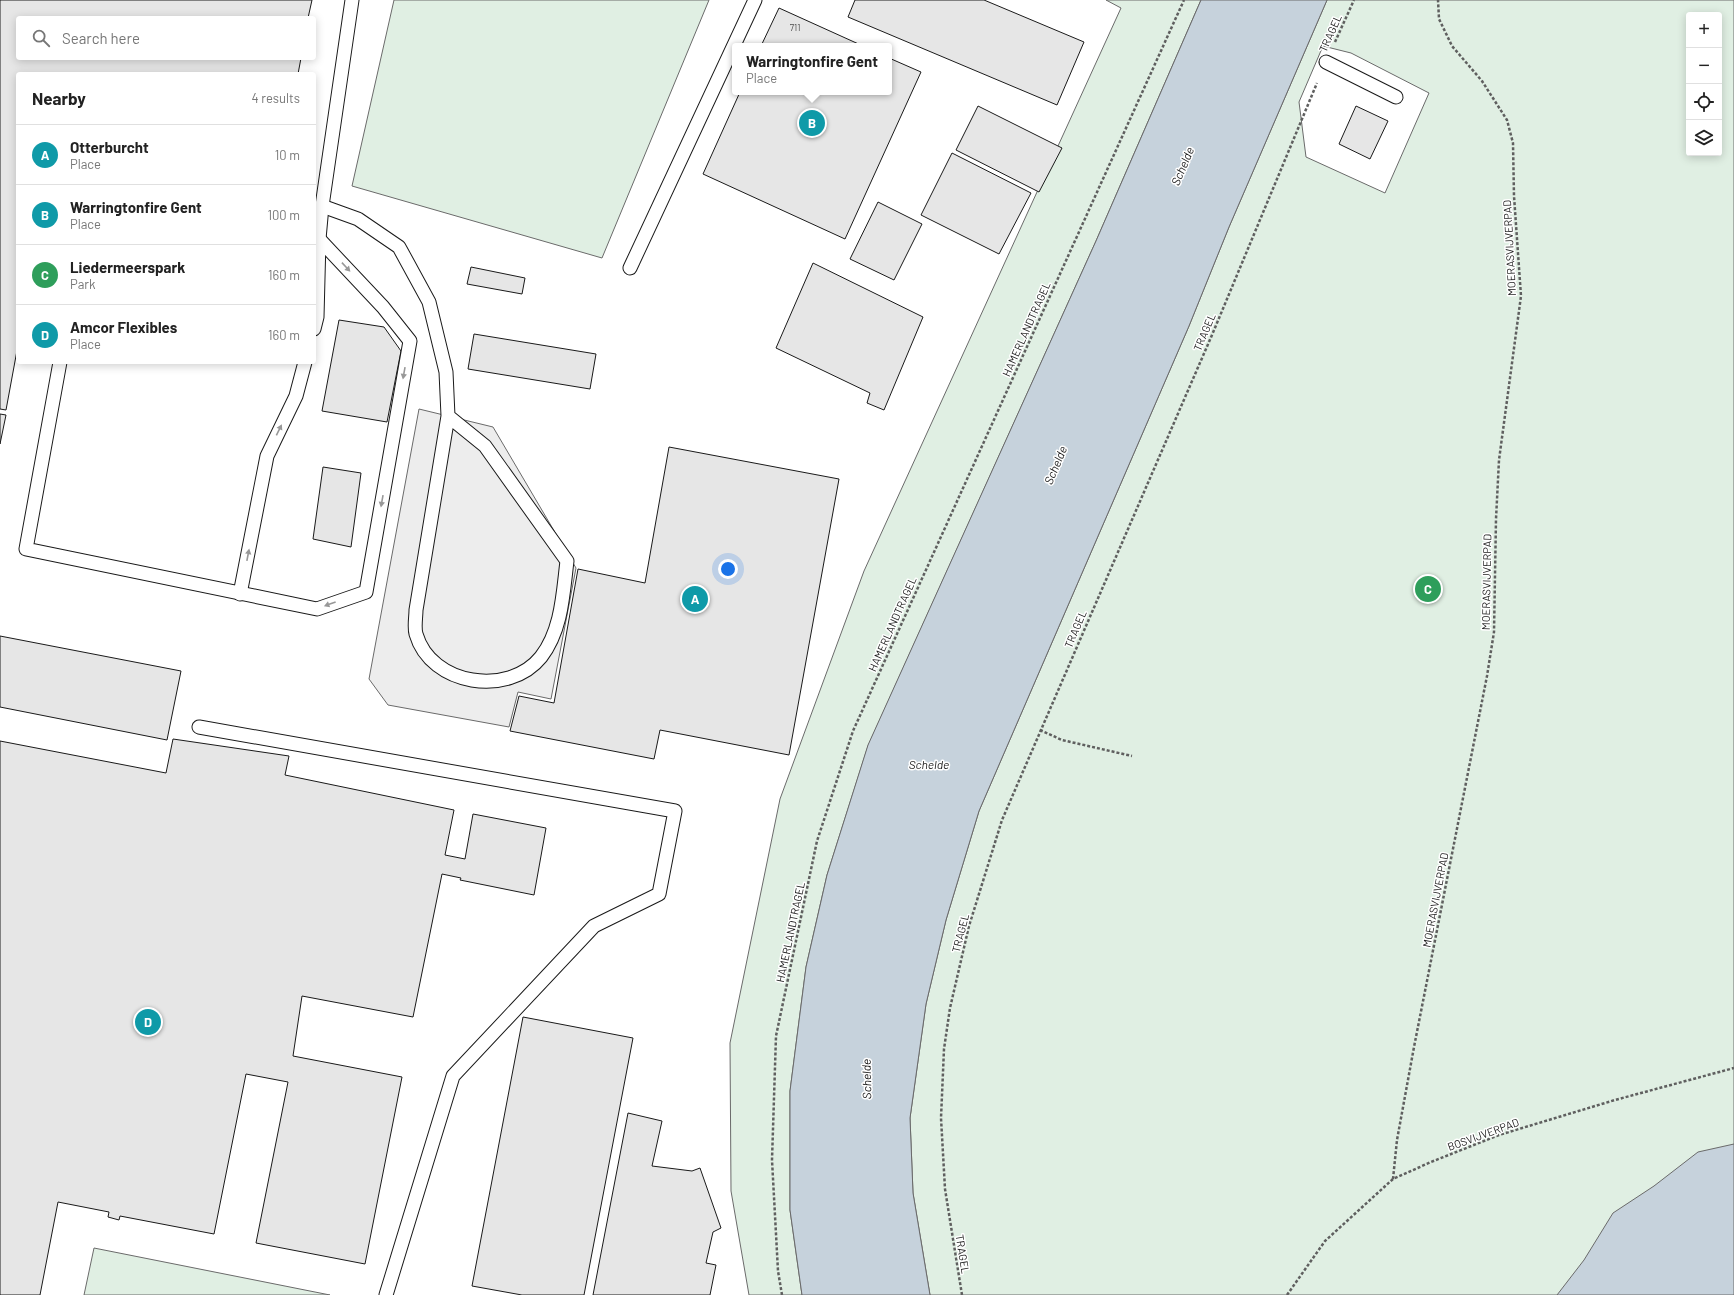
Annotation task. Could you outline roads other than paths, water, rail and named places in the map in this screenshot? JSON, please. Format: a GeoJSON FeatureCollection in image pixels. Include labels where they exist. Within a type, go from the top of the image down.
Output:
{"type":"FeatureCollection","features":[{"type":"Feature","properties":{"kind":"lane"},"geometry":{"type":"LineString","coordinates":[[316,321],[316,241],[352,0]]}},
{"type":"Feature","properties":{"kind":"lane"},"geometry":{"type":"LineString","coordinates":[[735,43],[755,0]]}},
{"type":"Feature","properties":{"kind":"lane"},"geometry":{"type":"LineString","coordinates":[[630,268],[732,49]]}},
{"type":"Feature","properties":{"kind":"lane"},"geometry":{"type":"LineString","coordinates":[[1326,62],[1396,97]]}},
{"type":"Feature","properties":{"kind":"lane"},"geometry":{"type":"LineString","coordinates":[[322,206],[358,219],[399,247],[429,302],[446,372],[448,416],[416,610],[416,634],[427,656],[445,671],[462,678],[483,682],[496,680],[527,671],[540,658],[551,642],[559,616],[567,561],[485,446],[448,416]]}},
{"type":"Feature","properties":{"kind":"lane"},"geometry":{"type":"LineString","coordinates":[[60,364],[26,549],[317,609],[366,592],[410,341],[383,307],[316,241]]}},
{"type":"Feature","properties":{"kind":"lane"},"geometry":{"type":"LineString","coordinates":[[240,594],[267,456],[296,396],[304,364]]}},
{"type":"Feature","properties":{"kind":"lane"},"geometry":{"type":"LineString","coordinates":[[200,726],[675,812],[659,894],[594,926],[453,1076],[386,1295]]}},
{"type":"Feature","properties":{"kind":"water","name":"Schelde"},"geometry":{"type":"Polygon","coordinates":[[[1201,0],[1327,0],[1229,227],[1189,326],[979,811],[946,920],[926,1004],[910,1118],[913,1193],[930,1295],[802,1295],[790,1210],[790,1091],[806,967],[827,875],[868,745],[1096,241],[1201,0]]]}},
{"type":"Feature","properties":{"kind":"water"},"geometry":{"type":"Polygon","coordinates":[[[1734,1144],[1734,1295],[1557,1295],[1584,1260],[1613,1213],[1654,1186],[1698,1152],[1734,1144]]]}},
{"type":"Feature","properties":{"kind":"place","name":"Warringtonfire Gent"},"geometry":{"type":"Point","coordinates":[812,123]}},
{"type":"Feature","properties":{"kind":"place","name":"Liedermeerspark"},"geometry":{"type":"Point","coordinates":[1428,589]}},
{"type":"Feature","properties":{"kind":"place","name":"Otterburcht"},"geometry":{"type":"Point","coordinates":[695,599]}},
{"type":"Feature","properties":{"kind":"place","name":"Amcor Flexibles"},"geometry":{"type":"Point","coordinates":[148,1022]}}]}
